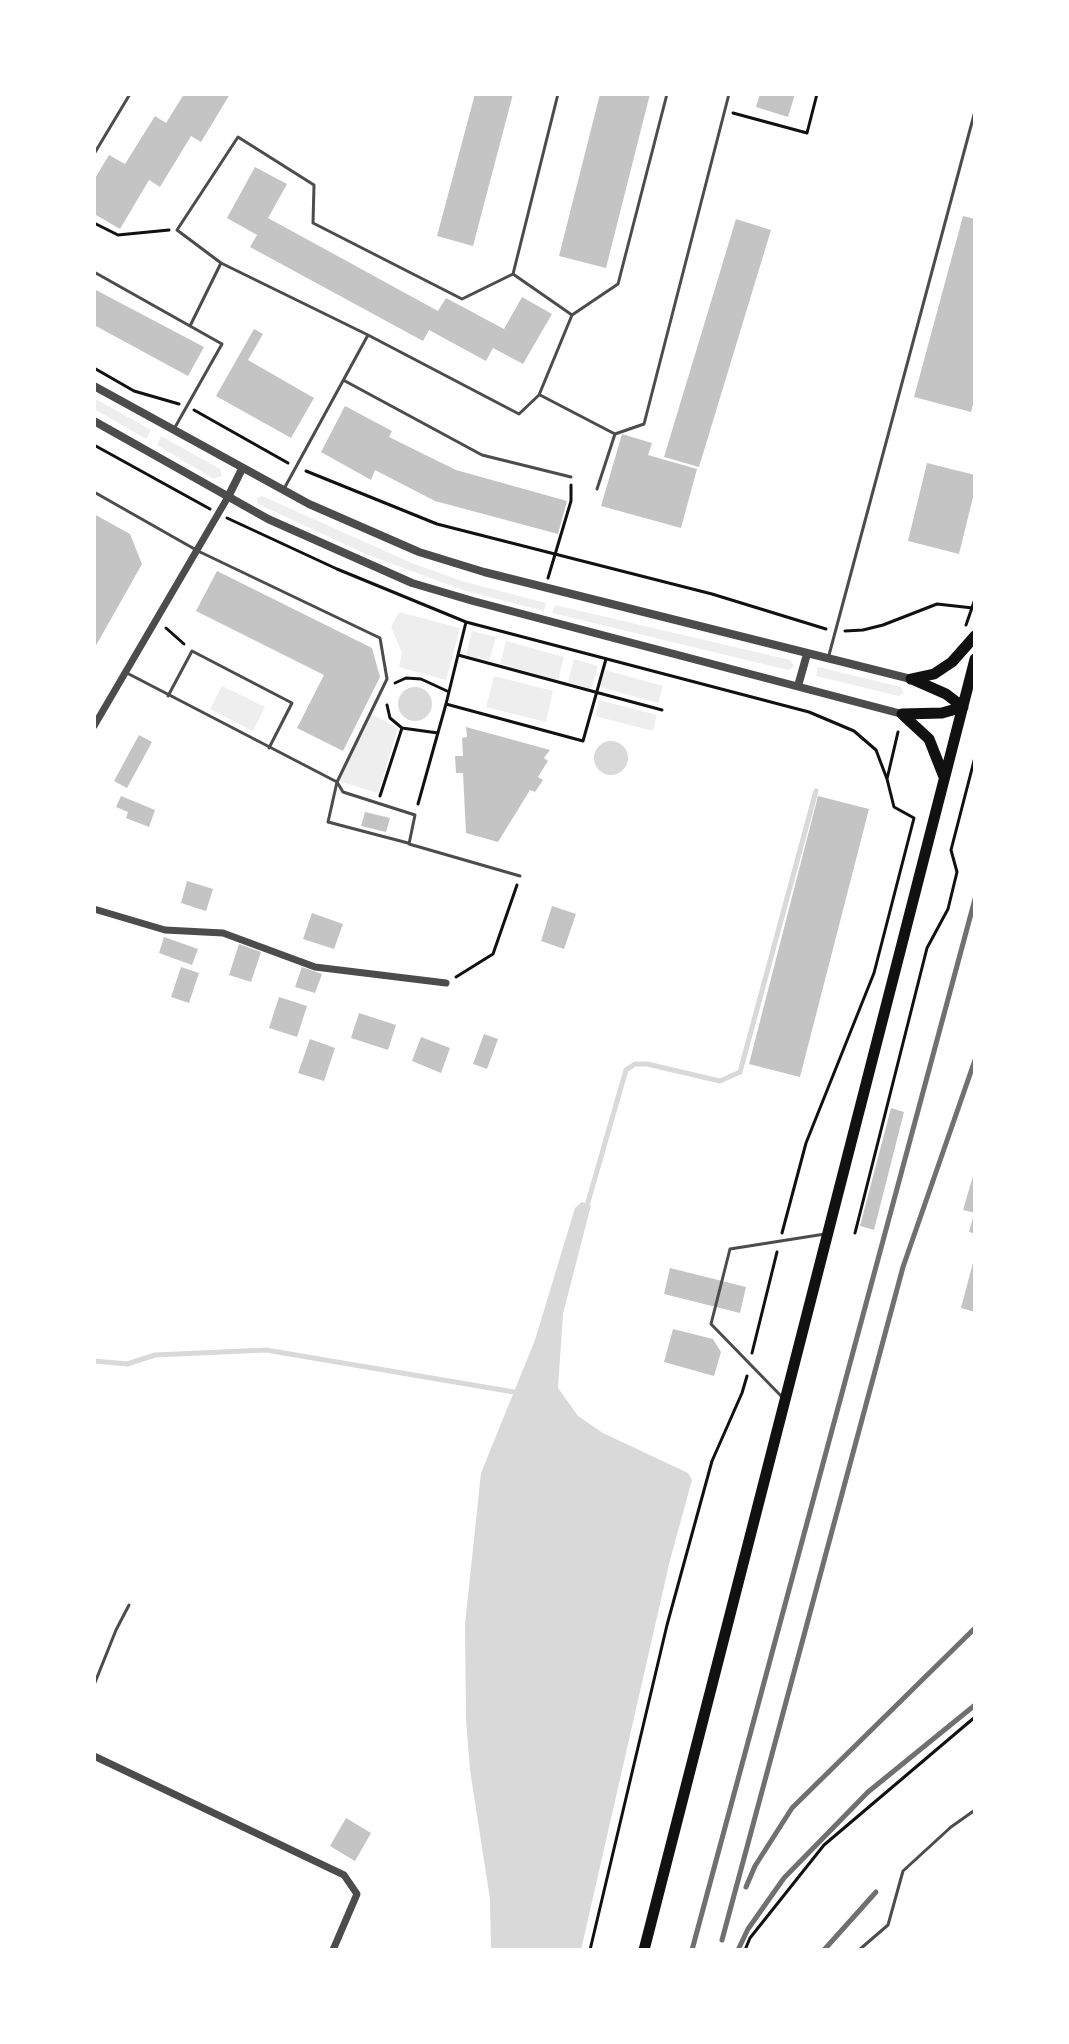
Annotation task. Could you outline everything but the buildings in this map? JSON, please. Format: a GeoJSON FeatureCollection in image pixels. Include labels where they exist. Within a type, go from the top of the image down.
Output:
{"type":"FeatureCollection","features":[{"type":"Feature","properties":{"kind":"main road"},"geometry":{"type":"LineString","coordinates":[[911,679],[934,674],[952,662],[975,636]]}},
{"type":"Feature","properties":{"kind":"main road"},"geometry":{"type":"LineString","coordinates":[[644,1950],[975,659]]}},
{"type":"Feature","properties":{"kind":"main road"},"geometry":{"type":"LineString","coordinates":[[911,679],[946,694],[963,707]]}},
{"type":"Feature","properties":{"kind":"main road"},"geometry":{"type":"LineString","coordinates":[[902,714],[942,713],[963,707]]}},
{"type":"Feature","properties":{"kind":"main road"},"geometry":{"type":"LineString","coordinates":[[902,714],[929,739],[944,777]]}},
{"type":"Feature","properties":{"kind":"street"},"geometry":{"type":"LineString","coordinates":[[94,386],[283,491],[419,552],[484,572],[911,679]]}},
{"type":"Feature","properties":{"kind":"street"},"geometry":{"type":"LineString","coordinates":[[94,421],[228,497],[325,547],[412,583],[902,714]]}},
{"type":"Feature","properties":{"kind":"street"},"geometry":{"type":"LineString","coordinates":[[94,726],[198,551],[242,469]]}},
{"type":"Feature","properties":{"kind":"street"},"geometry":{"type":"LineString","coordinates":[[798,686],[807,654]]}},
{"type":"Feature","properties":{"kind":"street"},"geometry":{"type":"LineString","coordinates":[[94,909],[165,930],[223,933],[315,967],[446,983]]}},
{"type":"Feature","properties":{"kind":"street"},"geometry":{"type":"LineString","coordinates":[[94,1756],[344,1875],[357,1894],[333,1950]]}},
{"type":"Feature","properties":{"kind":"lane"},"geometry":{"type":"LineString","coordinates":[[94,154],[130,94]]}},
{"type":"Feature","properties":{"kind":"lane"},"geometry":{"type":"LineString","coordinates":[[558,94],[513,274],[462,299],[313,223],[314,185],[238,137],[177,230],[221,263],[519,414],[539,395],[572,315],[618,284],[667,94]]}},
{"type":"Feature","properties":{"kind":"lane"},"geometry":{"type":"LineString","coordinates":[[539,395],[615,434],[644,424],[729,94]]}},
{"type":"Feature","properties":{"kind":"lane"},"geometry":{"type":"LineString","coordinates":[[828,659],[975,111]]}},
{"type":"Feature","properties":{"kind":"lane"},"geometry":{"type":"LineString","coordinates":[[190,326],[221,263]]}},
{"type":"Feature","properties":{"kind":"lane"},"geometry":{"type":"LineString","coordinates":[[94,272],[222,344],[173,431]]}},
{"type":"Feature","properties":{"kind":"lane"},"geometry":{"type":"LineString","coordinates":[[513,274],[572,315]]}},
{"type":"Feature","properties":{"kind":"lane"},"geometry":{"type":"LineString","coordinates":[[283,491],[368,335]]}},
{"type":"Feature","properties":{"kind":"lane"},"geometry":{"type":"LineString","coordinates":[[345,381],[482,455],[571,477]]}},
{"type":"Feature","properties":{"kind":"lane"},"geometry":{"type":"LineString","coordinates":[[597,489],[615,434]]}},
{"type":"Feature","properties":{"kind":"lane"},"geometry":{"type":"LineString","coordinates":[[94,492],[198,551],[380,638],[387,679],[337,782],[328,822],[520,876]]}},
{"type":"Feature","properties":{"kind":"lane"},"geometry":{"type":"LineString","coordinates":[[168,696],[192,651],[292,703],[269,748]]}},
{"type":"Feature","properties":{"kind":"lane"},"geometry":{"type":"LineString","coordinates":[[125,672],[337,782],[343,792],[415,815],[409,844]]}},
{"type":"Feature","properties":{"kind":"lane"},"geometry":{"type":"LineString","coordinates":[[786,1401],[711,1324],[730,1249],[828,1233]]}},
{"type":"Feature","properties":{"kind":"lane"},"geometry":{"type":"LineString","coordinates":[[94,1685],[129,1605]]}},
{"type":"Feature","properties":{"kind":"lane"},"geometry":{"type":"LineString","coordinates":[[859,1950],[888,1925],[903,1871],[951,1827],[975,1810]]}},
{"type":"Feature","properties":{"kind":"path"},"geometry":{"type":"LineString","coordinates":[[725,111],[807,133],[817,94]]}},
{"type":"Feature","properties":{"kind":"path"},"geometry":{"type":"LineString","coordinates":[[94,223],[118,235],[177,230]]}},
{"type":"Feature","properties":{"kind":"path"},"geometry":{"type":"LineString","coordinates":[[94,368],[134,391],[188,407],[297,467],[437,524],[712,594]]}},
{"type":"Feature","properties":{"kind":"path"},"geometry":{"type":"LineString","coordinates":[[545,587],[571,501],[571,477]]}},
{"type":"Feature","properties":{"kind":"path"},"geometry":{"type":"LineString","coordinates":[[157,620],[192,651]]}},
{"type":"Feature","properties":{"kind":"path"},"geometry":{"type":"LineString","coordinates":[[415,815],[466,622]]}},
{"type":"Feature","properties":{"kind":"path"},"geometry":{"type":"LineString","coordinates":[[458,655],[662,710]]}},
{"type":"Feature","properties":{"kind":"path"},"geometry":{"type":"LineString","coordinates":[[446,704],[583,741],[606,658]]}},
{"type":"Feature","properties":{"kind":"path"},"geometry":{"type":"LineString","coordinates":[[438,733],[402,728],[390,718],[387,706],[395,682],[406,678],[421,679],[449,692]]}},
{"type":"Feature","properties":{"kind":"path"},"geometry":{"type":"LineString","coordinates":[[378,803],[402,728]]}},
{"type":"Feature","properties":{"kind":"path"},"geometry":{"type":"LineString","coordinates":[[590,1950],[667,1625],[712,1461],[742,1393],[806,1143],[874,973],[914,818],[894,807],[887,779],[898,732]]}},
{"type":"Feature","properties":{"kind":"path"},"geometry":{"type":"LineString","coordinates":[[855,1233],[927,948],[948,909],[957,872],[951,850],[975,757]]}},
{"type":"Feature","properties":{"kind":"path"},"geometry":{"type":"LineString","coordinates":[[446,983],[493,954],[520,876]]}},
{"type":"Feature","properties":{"kind":"path"},"geometry":{"type":"LineString","coordinates":[[745,1950],[750,1938],[824,1845],[975,1717]]}},
{"type":"Feature","properties":{"kind":"shaded area"},"geometry":{"type":"Polygon","coordinates":[[[94,398],[151,430],[146,439],[94,409],[94,398]]]}},
{"type":"Feature","properties":{"kind":"shaded area"},"geometry":{"type":"Polygon","coordinates":[[[161,436],[220,469],[222,476],[214,479],[157,445],[161,436]]]}},
{"type":"Feature","properties":{"kind":"shaded area"},"geometry":{"type":"Polygon","coordinates":[[[262,496],[414,564],[465,582],[546,603],[544,611],[463,590],[366,554],[258,504],[257,498],[262,496]]]}},
{"type":"Feature","properties":{"kind":"shaded area"},"geometry":{"type":"Polygon","coordinates":[[[555,605],[790,660],[794,666],[788,670],[552,613],[555,605]]]}},
{"type":"Feature","properties":{"kind":"shaded area"},"geometry":{"type":"Polygon","coordinates":[[[399,612],[460,628],[446,680],[399,667],[402,653],[391,627],[399,612]]]}},
{"type":"Feature","properties":{"kind":"shaded area"},"geometry":{"type":"Polygon","coordinates":[[[472,631],[496,637],[489,661],[466,655],[472,631]]]}},
{"type":"Feature","properties":{"kind":"shaded area"},"geometry":{"type":"Polygon","coordinates":[[[506,641],[564,657],[558,680],[500,664],[506,641]]]}},
{"type":"Feature","properties":{"kind":"shaded area"},"geometry":{"type":"Polygon","coordinates":[[[574,659],[598,666],[591,689],[568,682],[574,659]]]}},
{"type":"Feature","properties":{"kind":"shaded area"},"geometry":{"type":"Polygon","coordinates":[[[818,667],[901,687],[904,693],[899,696],[816,676],[818,667]]]}},
{"type":"Feature","properties":{"kind":"shaded area"},"geometry":{"type":"Polygon","coordinates":[[[605,670],[663,686],[658,703],[600,687],[605,670]]]}},
{"type":"Feature","properties":{"kind":"shaded area"},"geometry":{"type":"Polygon","coordinates":[[[494,676],[553,691],[546,722],[486,707],[494,676]]]}},
{"type":"Feature","properties":{"kind":"shaded area"},"geometry":{"type":"Polygon","coordinates":[[[222,686],[265,707],[253,731],[210,709],[222,686]]]}},
{"type":"Feature","properties":{"kind":"shaded area"},"geometry":{"type":"Polygon","coordinates":[[[415,687],[427,692],[432,704],[427,716],[415,721],[403,716],[398,704],[403,692],[415,687]]]}},
{"type":"Feature","properties":{"kind":"shaded area"},"geometry":{"type":"Polygon","coordinates":[[[599,700],[657,715],[653,731],[595,716],[599,700]]]}},
{"type":"Feature","properties":{"kind":"shaded area"},"geometry":{"type":"Polygon","coordinates":[[[369,713],[398,728],[378,793],[338,781],[369,713]]]}},
{"type":"Feature","properties":{"kind":"shaded area"},"geometry":{"type":"Polygon","coordinates":[[[611,741],[623,746],[628,758],[623,770],[611,775],[599,770],[594,758],[599,746],[611,741]]]}},
{"type":"Feature","properties":{"kind":"shaded area"},"geometry":{"type":"Polygon","coordinates":[[[582,1202],[591,1205],[563,1314],[558,1388],[578,1416],[603,1433],[688,1473],[692,1480],[670,1560],[581,1950],[491,1950],[490,1899],[470,1770],[466,1719],[465,1624],[481,1473],[535,1340],[575,1208],[582,1202]]]}},
{"type":"Feature","properties":{"kind":"waterway"},"geometry":{"type":"LineString","coordinates":[[588,1202],[626,1070],[635,1064],[647,1064],[720,1081],[740,1072],[816,791]]}},
{"type":"Feature","properties":{"kind":"waterway"},"geometry":{"type":"LineString","coordinates":[[94,1361],[127,1364],[155,1355],[266,1350],[514,1392]]}},
{"type":"Feature","properties":{"kind":"railway"},"geometry":{"type":"LineString","coordinates":[[692,1950],[975,899]]}},
{"type":"Feature","properties":{"kind":"railway"},"geometry":{"type":"LineString","coordinates":[[722,1940],[903,1267],[975,1060]]}},
{"type":"Feature","properties":{"kind":"railway"},"geometry":{"type":"LineString","coordinates":[[746,1887],[755,1866],[792,1808],[975,1628]]}},
{"type":"Feature","properties":{"kind":"railway"},"geometry":{"type":"LineString","coordinates":[[738,1950],[748,1929],[784,1878],[868,1792],[975,1705]]}},
{"type":"Feature","properties":{"kind":"railway"},"geometry":{"type":"LineString","coordinates":[[824,1950],[876,1892]]}}]}
